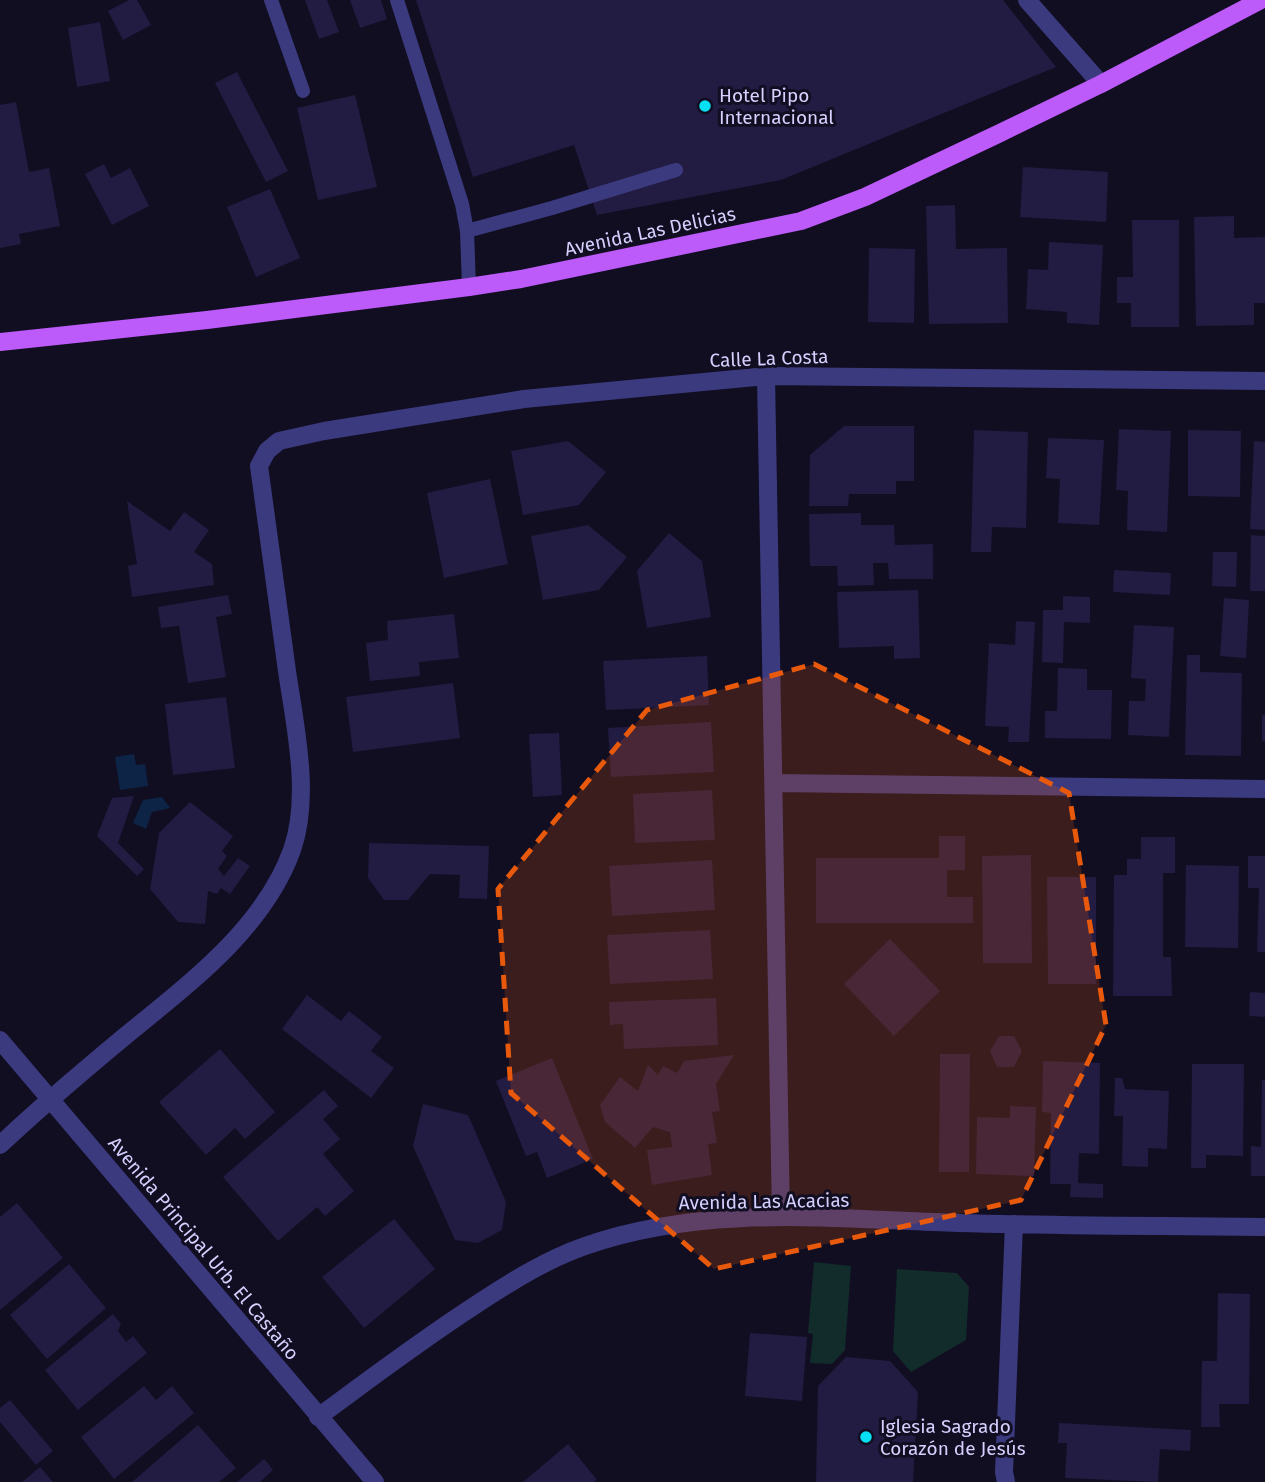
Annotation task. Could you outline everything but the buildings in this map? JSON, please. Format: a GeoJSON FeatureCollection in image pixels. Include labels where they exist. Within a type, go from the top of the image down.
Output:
{"type":"FeatureCollection","features":[{"type":"Feature","properties":{"kind":"main road","name":"Avenida Las Delicias"},"geometry":{"type":"LineString","coordinates":[[0,342],[207,320],[469,287],[521,279],[801,221],[865,197],[1101,84],[1261,0]]}},
{"type":"Feature","properties":{"kind":"street"},"geometry":{"type":"LineString","coordinates":[[1027,0],[1101,84]]}},
{"type":"Feature","properties":{"kind":"street"},"geometry":{"type":"LineString","coordinates":[[766,376],[781,1217]]}},
{"type":"Feature","properties":{"kind":"street","name":"Calle La Costa"},"geometry":{"type":"LineString","coordinates":[[51,1098],[198,975],[230,943],[256,914],[292,849],[299,818],[300,760],[259,466],[267,451],[279,441],[324,431],[524,399],[766,376],[1265,381]]}},
{"type":"Feature","properties":{"kind":"street"},"geometry":{"type":"LineString","coordinates":[[774,783],[1265,789]]}},
{"type":"Feature","properties":{"kind":"street","name":"Avenida Principal Urb. El Castaño"},"geometry":{"type":"LineString","coordinates":[[0,1040],[375,1482]]}},
{"type":"Feature","properties":{"kind":"street"},"geometry":{"type":"LineString","coordinates":[[0,1145],[51,1098]]}},
{"type":"Feature","properties":{"kind":"street","name":"Avenida Las Acacias"},"geometry":{"type":"LineString","coordinates":[[318,1417],[438,1329],[517,1278],[584,1246],[630,1232],[691,1221],[781,1217],[1014,1224],[1265,1227]]}},
{"type":"Feature","properties":{"kind":"street"},"geometry":{"type":"LineString","coordinates":[[1006,1482],[1004,1472],[1014,1224]]}},
{"type":"Feature","properties":{"kind":"lane"},"geometry":{"type":"LineString","coordinates":[[271,0],[303,91]]}},
{"type":"Feature","properties":{"kind":"lane"},"geometry":{"type":"LineString","coordinates":[[397,0],[462,204],[467,231],[469,287]]}},
{"type":"Feature","properties":{"kind":"lane"},"geometry":{"type":"LineString","coordinates":[[467,231],[676,170]]}},
{"type":"Feature","properties":{"kind":"highlighted area"},"geometry":{"type":"Polygon","coordinates":[[[814,664],[1069,793],[1106,1025],[1021,1200],[714,1269],[511,1093],[498,889],[647,710],[814,664]]]}},
{"type":"Feature","properties":{"kind":"green space"},"geometry":{"type":"Polygon","coordinates":[[[814,1262],[851,1266],[845,1350],[832,1364],[810,1363],[813,1334],[808,1333],[814,1262]]]}},
{"type":"Feature","properties":{"kind":"green space"},"geometry":{"type":"Polygon","coordinates":[[[897,1269],[957,1273],[969,1287],[966,1340],[911,1372],[893,1351],[897,1269]]]}},
{"type":"Feature","properties":{"kind":"water"},"geometry":{"type":"Polygon","coordinates":[[[134,754],[136,765],[145,764],[148,786],[120,790],[115,757],[134,754]]]}},
{"type":"Feature","properties":{"kind":"water"},"geometry":{"type":"Polygon","coordinates":[[[162,797],[170,808],[152,812],[146,829],[133,823],[143,800],[162,797]]]}},
{"type":"Feature","properties":{"kind":"place","name":"Hotel Pipo Internacional"},"geometry":{"type":"Point","coordinates":[705,106]}},
{"type":"Feature","properties":{"kind":"place","name":"Iglesia Sagrado Corazón de Jesús"},"geometry":{"type":"Point","coordinates":[866,1437]}}]}
